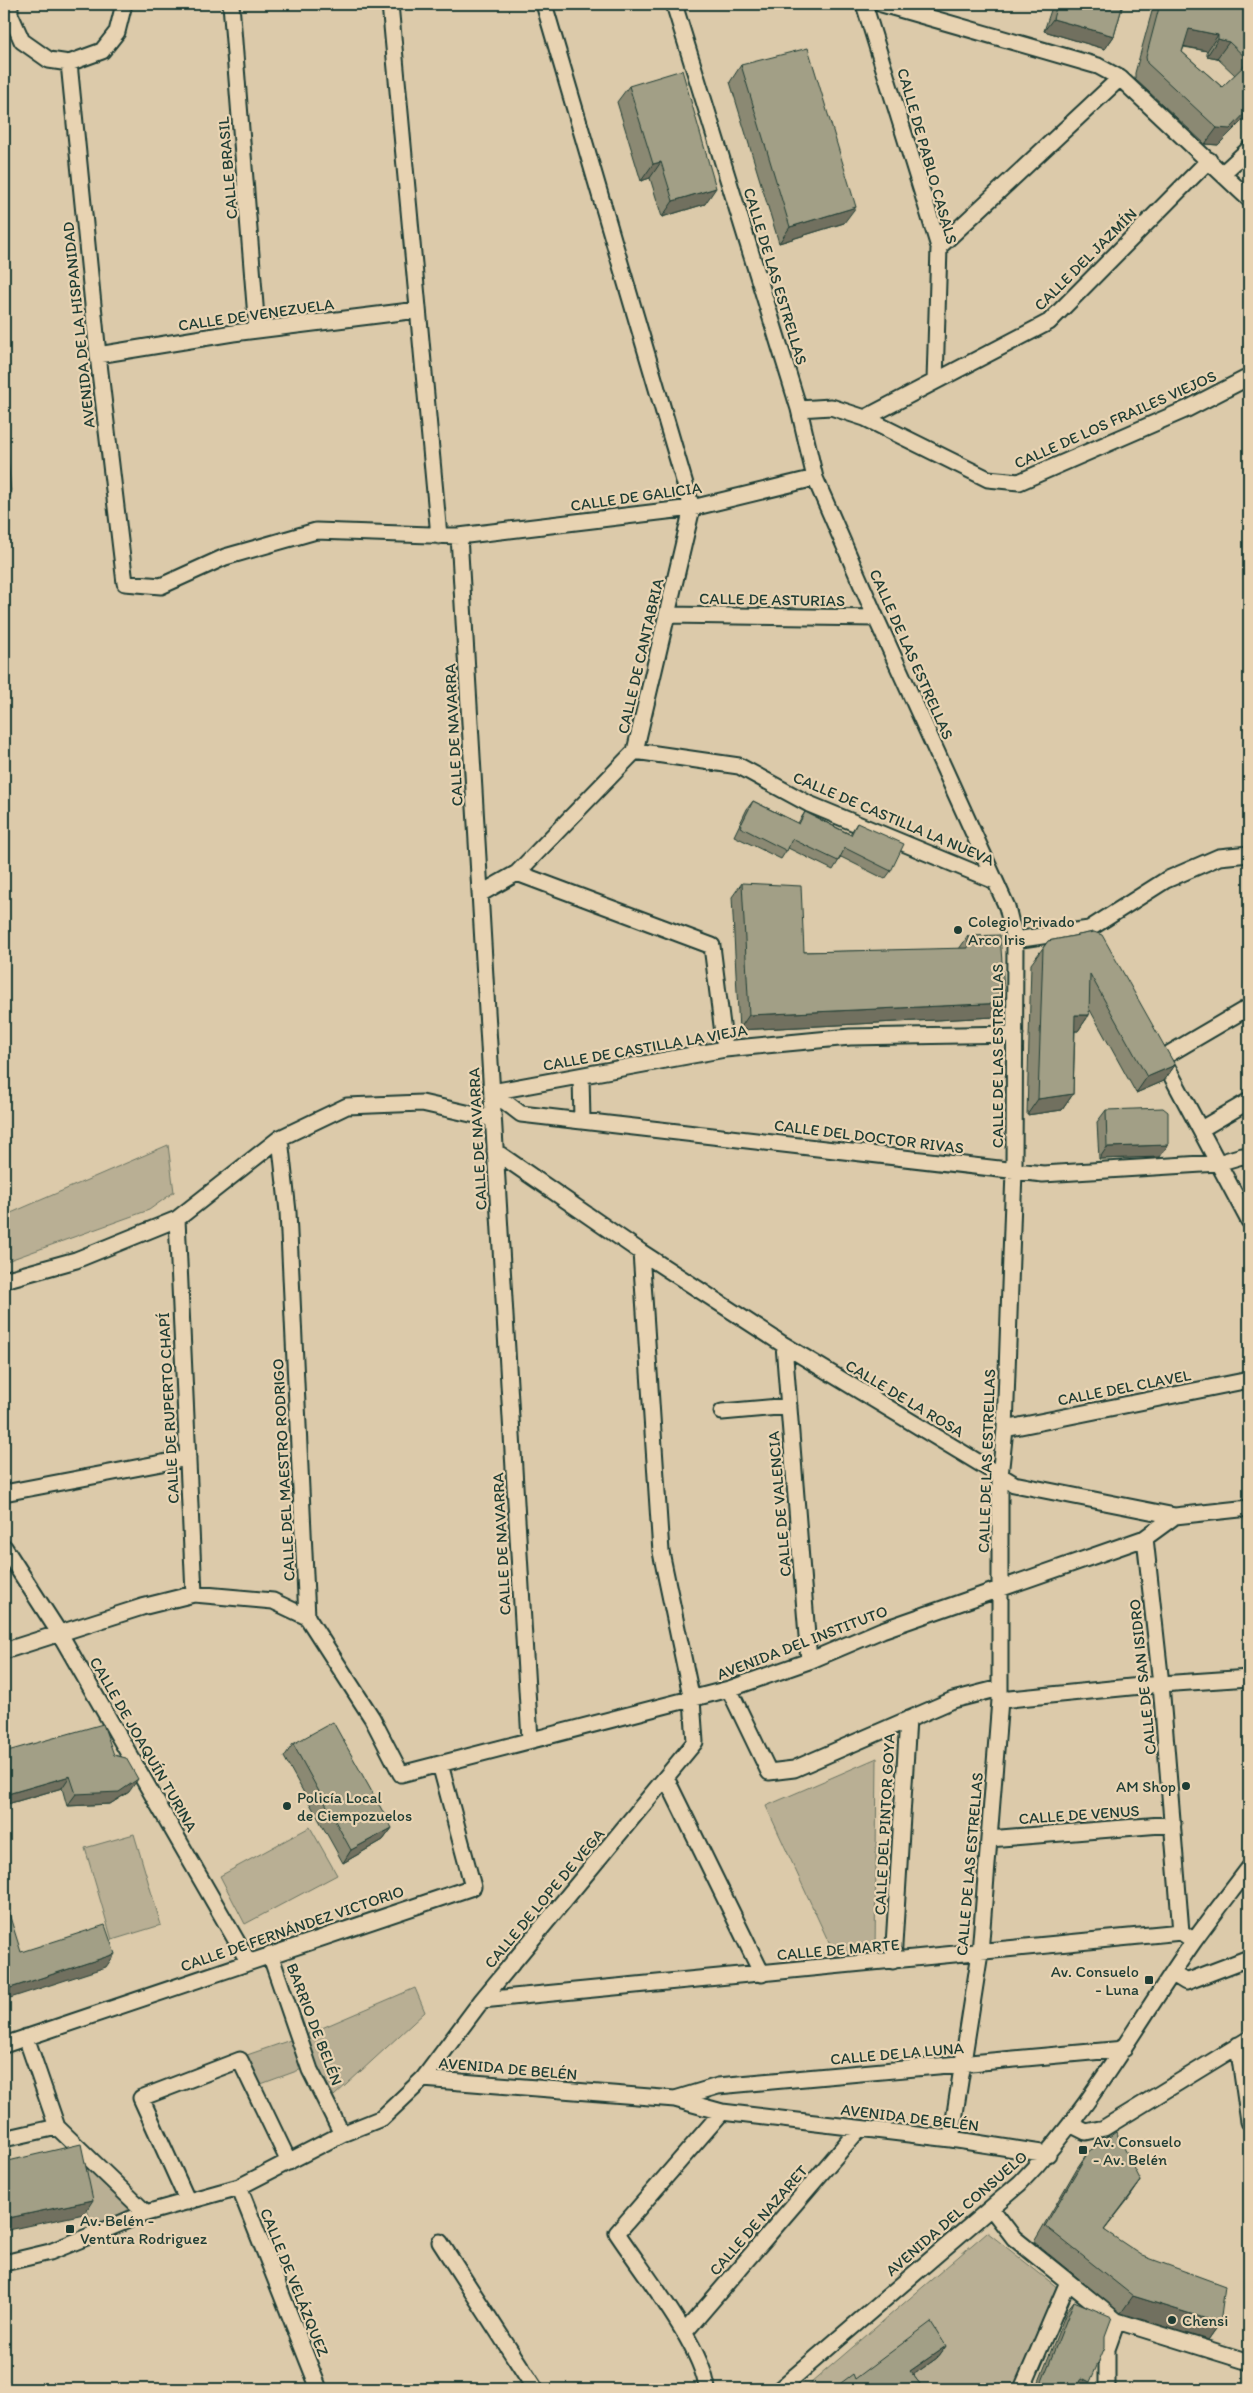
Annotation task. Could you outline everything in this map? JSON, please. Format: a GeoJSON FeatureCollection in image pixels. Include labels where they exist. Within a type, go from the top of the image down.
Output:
{"type":"FeatureCollection","features":[{"type":"Feature","properties":{"kind":"street"},"geometry":{"type":"LineString","coordinates":[[8,11],[22,41],[49,60],[70,63],[102,51],[117,32],[124,4]]}},
{"type":"Feature","properties":{"kind":"street","name":"CALLE BRASIL"},"geometry":{"type":"LineString","coordinates":[[231,4],[257,330]]}},
{"type":"Feature","properties":{"kind":"street"},"geometry":{"type":"LineString","coordinates":[[390,4],[439,536]]}},
{"type":"Feature","properties":{"kind":"street"},"geometry":{"type":"LineString","coordinates":[[544,4],[692,508]]}},
{"type":"Feature","properties":{"kind":"street","name":"CALLE DE LAS ESTRELLAS"},"geometry":{"type":"LineString","coordinates":[[674,4],[799,409],[815,478],[876,618],[1007,907],[1015,940],[1014,1171],[1005,1428],[1000,1476],[1000,1694],[980,1953],[951,2139]]}},
{"type":"Feature","properties":{"kind":"street","name":"CALLE DE PABLO CASALS"},"geometry":{"type":"LineString","coordinates":[[864,4],[939,247],[935,381]]}},
{"type":"Feature","properties":{"kind":"street"},"geometry":{"type":"LineString","coordinates":[[882,4],[1098,66],[1120,78],[1224,173],[1249,199]]}},
{"type":"Feature","properties":{"kind":"street","name":"AVENIDA DE LA HISPANIDAD"},"geometry":{"type":"LineString","coordinates":[[70,63],[98,355],[125,583]]}},
{"type":"Feature","properties":{"kind":"street"},"geometry":{"type":"LineString","coordinates":[[939,247],[1120,78]]}},
{"type":"Feature","properties":{"kind":"street"},"geometry":{"type":"LineString","coordinates":[[1224,173],[1249,149]]}},
{"type":"Feature","properties":{"kind":"street","name":"CALLE DEL JAZMÍN"},"geometry":{"type":"LineString","coordinates":[[865,418],[1049,322],[1209,160]]}},
{"type":"Feature","properties":{"kind":"street","name":"CALLE DE VENEZUELA"},"geometry":{"type":"LineString","coordinates":[[98,355],[257,330],[418,310]]}},
{"type":"Feature","properties":{"kind":"street","name":"CALLE DE LOS FRAILES VIEJOS"},"geometry":{"type":"LineString","coordinates":[[799,409],[831,407],[865,418],[988,479],[1019,482],[1187,409],[1249,377]]}},
{"type":"Feature","properties":{"kind":"street","name":"CALLE DE GALICIA"},"geometry":{"type":"LineString","coordinates":[[125,583],[161,586],[225,557],[316,531],[459,536],[692,508],[815,478]]}},
{"type":"Feature","properties":{"kind":"street","name":"CALLE DE CANTABRIA"},"geometry":{"type":"LineString","coordinates":[[480,894],[517,873],[635,751],[692,508]]}},
{"type":"Feature","properties":{"kind":"street","name":"CALLE DE NAVARRA"},"geometry":{"type":"LineString","coordinates":[[459,536],[530,1740]]}},
{"type":"Feature","properties":{"kind":"street","name":"CALLE DE ASTURIAS"},"geometry":{"type":"LineString","coordinates":[[668,615],[876,618]]}},
{"type":"Feature","properties":{"kind":"street","name":"CALLE DE CASTILLA LA NUEVA"},"geometry":{"type":"LineString","coordinates":[[635,751],[739,766],[809,804],[995,881]]}},
{"type":"Feature","properties":{"kind":"street"},"geometry":{"type":"LineString","coordinates":[[1015,940],[1089,928],[1166,880],[1219,857],[1249,854]]}},
{"type":"Feature","properties":{"kind":"street"},"geometry":{"type":"LineString","coordinates":[[517,873],[712,946],[725,1049]]}},
{"type":"Feature","properties":{"kind":"street"},"geometry":{"type":"LineString","coordinates":[[1089,928],[1098,946]]}},
{"type":"Feature","properties":{"kind":"street"},"geometry":{"type":"LineString","coordinates":[[1162,1058],[1249,1007]]}},
{"type":"Feature","properties":{"kind":"street","name":"CALLE DE CASTILLA LA VIEJA"},"geometry":{"type":"LineString","coordinates":[[492,1092],[725,1049],[850,1037],[1015,1034]]}},
{"type":"Feature","properties":{"kind":"street"},"geometry":{"type":"LineString","coordinates":[[1152,1041],[1249,1221]]}},
{"type":"Feature","properties":{"kind":"street"},"geometry":{"type":"LineString","coordinates":[[581,1076],[582,1120]]}},
{"type":"Feature","properties":{"kind":"street","name":"CALLE DEL DOCTOR RIVAS"},"geometry":{"type":"LineString","coordinates":[[492,1092],[521,1114],[1043,1174],[1218,1164],[1242,1156],[1249,1158]]}},
{"type":"Feature","properties":{"kind":"street"},"geometry":{"type":"LineString","coordinates":[[1201,1129],[1249,1101]]}},
{"type":"Feature","properties":{"kind":"street"},"geometry":{"type":"LineString","coordinates":[[4,1280],[76,1260],[177,1219],[280,1138],[347,1106],[422,1103],[493,1119]]}},
{"type":"Feature","properties":{"kind":"street","name":"CALLE DEL MAESTRO RODRIGO"},"geometry":{"type":"LineString","coordinates":[[280,1138],[288,1212],[307,1616],[372,1718],[401,1774]]}},
{"type":"Feature","properties":{"kind":"street","name":"CALLE DE LA ROSA"},"geometry":{"type":"LineString","coordinates":[[495,1151],[641,1252],[784,1345],[1014,1484],[1175,1516]]}},
{"type":"Feature","properties":{"kind":"street","name":"CALLE DE RUPERTO CHAPÍ"},"geometry":{"type":"LineString","coordinates":[[177,1219],[194,1594]]}},
{"type":"Feature","properties":{"kind":"street"},"geometry":{"type":"LineString","coordinates":[[641,1252],[661,1552],[692,1700]]}},
{"type":"Feature","properties":{"kind":"street","name":"CALLE DE VALENCIA"},"geometry":{"type":"LineString","coordinates":[[784,1345],[809,1661]]}},
{"type":"Feature","properties":{"kind":"street","name":"CALLE DEL CLAVEL"},"geometry":{"type":"LineString","coordinates":[[1005,1428],[1249,1380]]}},
{"type":"Feature","properties":{"kind":"street"},"geometry":{"type":"LineString","coordinates":[[722,1412],[789,1406]]}},
{"type":"Feature","properties":{"kind":"street"},"geometry":{"type":"LineString","coordinates":[[4,1492],[188,1458]]}},
{"type":"Feature","properties":{"kind":"street"},"geometry":{"type":"LineString","coordinates":[[1175,1516],[1249,1508]]}},
{"type":"Feature","properties":{"kind":"street","name":"AVENIDA DEL INSTITUTO"},"geometry":{"type":"LineString","coordinates":[[401,1774],[729,1689],[809,1661],[882,1630],[1144,1538],[1175,1516]]}},
{"type":"Feature","properties":{"kind":"street","name":"CALLE DE SAN ISIDRO"},"geometry":{"type":"LineString","coordinates":[[1144,1538],[1162,1684],[1181,1932]]}},
{"type":"Feature","properties":{"kind":"street","name":"CALLE DE JOAQUÍN TURINA"},"geometry":{"type":"LineString","coordinates":[[4,1547],[60,1634],[248,1961]]}},
{"type":"Feature","properties":{"kind":"street"},"geometry":{"type":"LineString","coordinates":[[4,1651],[142,1607],[194,1594],[273,1601],[307,1616]]}},
{"type":"Feature","properties":{"kind":"street","name":"CALLE DEL PINTOR GOYA"},"geometry":{"type":"LineString","coordinates":[[729,1689],[769,1772],[794,1770],[953,1700],[1000,1694],[1249,1678]]}},
{"type":"Feature","properties":{"kind":"street","name":"CALLE DE LOPE DE VEGA"},"geometry":{"type":"LineString","coordinates":[[423,2079],[482,2000],[695,1742],[692,1700]]}},
{"type":"Feature","properties":{"kind":"street","name":"CALLE DEL PINTOR GOYA"},"geometry":{"type":"LineString","coordinates":[[893,1961],[908,1719]]}},
{"type":"Feature","properties":{"kind":"street","name":"CALLE DE FERNÁNDEZ VICTORIO"},"geometry":{"type":"LineString","coordinates":[[4,2045],[248,1961],[473,1887],[440,1764]]}},
{"type":"Feature","properties":{"kind":"street"},"geometry":{"type":"LineString","coordinates":[[666,1778],[762,1974]]}},
{"type":"Feature","properties":{"kind":"street","name":"CALLE DE VENUS"},"geometry":{"type":"LineString","coordinates":[[989,1839],[1173,1824]]}},
{"type":"Feature","properties":{"kind":"street","name":"AVENIDA DEL CONSUELO"},"geometry":{"type":"LineString","coordinates":[[780,2389],[1020,2183],[1048,2154],[1072,2125],[1194,1941],[1249,1868]]}},
{"type":"Feature","properties":{"kind":"street"},"geometry":{"type":"LineString","coordinates":[[1181,1932],[1194,1941]]}},
{"type":"Feature","properties":{"kind":"street","name":"CALLE DE MARTE"},"geometry":{"type":"LineString","coordinates":[[482,2000],[1181,1932]]}},
{"type":"Feature","properties":{"kind":"street","name":"BARRIO DE BELÉN"},"geometry":{"type":"LineString","coordinates":[[270,1954],[310,2070],[342,2134]]}},
{"type":"Feature","properties":{"kind":"street"},"geometry":{"type":"LineString","coordinates":[[1173,1974],[1186,1982],[1249,1958]]}},
{"type":"Feature","properties":{"kind":"street"},"geometry":{"type":"LineString","coordinates":[[26,2037],[57,2127],[146,2213]]}},
{"type":"Feature","properties":{"kind":"street"},"geometry":{"type":"LineString","coordinates":[[1072,2125],[1086,2132],[1104,2128],[1244,2042],[1249,2122]]}},
{"type":"Feature","properties":{"kind":"street","name":"CALLE DE LA LUNA"},"geometry":{"type":"LineString","coordinates":[[675,2099],[718,2086],[1124,2049]]}},
{"type":"Feature","properties":{"kind":"street"},"geometry":{"type":"LineString","coordinates":[[188,2202],[141,2098],[240,2060],[289,2162]]}},
{"type":"Feature","properties":{"kind":"street","name":"AVENIDA DE BELÉN"},"geometry":{"type":"LineString","coordinates":[[4,2263],[50,2252],[146,2213],[238,2187],[342,2134],[382,2118],[423,2079],[675,2099],[722,2112],[951,2139],[1048,2154]]}},
{"type":"Feature","properties":{"kind":"street"},"geometry":{"type":"LineString","coordinates":[[706,2389],[705,2377],[684,2333],[617,2233],[722,2112]]}},
{"type":"Feature","properties":{"kind":"street"},"geometry":{"type":"LineString","coordinates":[[4,2139],[57,2127]]}},
{"type":"Feature","properties":{"kind":"street","name":"CALLE DE NAZARET"},"geometry":{"type":"LineString","coordinates":[[684,2333],[859,2129]]}},
{"type":"Feature","properties":{"kind":"street","name":"CALLE DE VELÁZQUEZ"},"geometry":{"type":"LineString","coordinates":[[238,2187],[319,2389]]}},
{"type":"Feature","properties":{"kind":"street"},"geometry":{"type":"LineString","coordinates":[[991,2208],[1014,2238],[1117,2321],[1249,2362]]}},
{"type":"Feature","properties":{"kind":"street"},"geometry":{"type":"LineString","coordinates":[[440,2242],[535,2389]]}},
{"type":"Feature","properties":{"kind":"street"},"geometry":{"type":"LineString","coordinates":[[1022,2389],[1068,2282]]}},
{"type":"Feature","properties":{"kind":"street"},"geometry":{"type":"LineString","coordinates":[[1107,2389],[1107,2349],[1117,2321]]}},
{"type":"Feature","properties":{"kind":"shaded area"},"geometry":{"type":"Polygon","coordinates":[[[168,1145],[174,1192],[149,1210],[4,1262],[4,1216],[168,1145]]]}},
{"type":"Feature","properties":{"kind":"shaded area"},"geometry":{"type":"Polygon","coordinates":[[[877,1758],[875,1953],[836,1958],[766,1806],[877,1758]]]}},
{"type":"Feature","properties":{"kind":"shaded area"},"geometry":{"type":"Polygon","coordinates":[[[310,1827],[337,1875],[245,1924],[220,1876],[310,1827]]]}},
{"type":"Feature","properties":{"kind":"shaded area"},"geometry":{"type":"Polygon","coordinates":[[[134,1834],[161,1925],[112,1940],[85,1848],[134,1834]]]}},
{"type":"Feature","properties":{"kind":"shaded area"},"geometry":{"type":"Polygon","coordinates":[[[415,1988],[425,2012],[334,2096],[316,2064],[261,2084],[247,2055],[308,2034],[415,1988]]]}},
{"type":"Feature","properties":{"kind":"shaded area"},"geometry":{"type":"Polygon","coordinates":[[[74,2157],[132,2208],[92,2227],[74,2157]]]}},
{"type":"Feature","properties":{"kind":"shaded area"},"geometry":{"type":"Polygon","coordinates":[[[987,2232],[1058,2288],[1015,2389],[804,2389],[987,2232]]]}},
{"type":"Feature","properties":{"kind":"building"},"geometry":{"type":"Polygon","coordinates":[[[1057,4],[1123,4],[1114,36],[1053,19],[1057,4]]]}},
{"type":"Feature","properties":{"kind":"building"},"geometry":{"type":"Polygon","coordinates":[[[1160,4],[1249,4],[1249,61],[1249,109],[1230,129],[1217,128],[1147,63],[1146,57],[1160,4]],[[1189,29],[1182,52],[1222,87],[1249,61],[1229,42],[1218,39],[1218,35],[1189,29]]]}},
{"type":"Feature","properties":{"kind":"building"},"geometry":{"type":"Polygon","coordinates":[[[808,48],[856,207],[790,227],[741,65],[808,48]]]}},
{"type":"Feature","properties":{"kind":"building"},"geometry":{"type":"Polygon","coordinates":[[[682,70],[716,188],[673,201],[661,162],[653,164],[629,86],[682,70]]]}},
{"type":"Feature","properties":{"kind":"building"},"geometry":{"type":"Polygon","coordinates":[[[6,431],[11,494],[4,495],[4,432],[6,431]]]}},
{"type":"Feature","properties":{"kind":"building"},"geometry":{"type":"Polygon","coordinates":[[[753,801],[799,824],[805,812],[851,835],[857,823],[904,844],[891,871],[845,848],[838,861],[792,839],[787,851],[740,827],[753,801]]]}},
{"type":"Feature","properties":{"kind":"building"},"geometry":{"type":"Polygon","coordinates":[[[742,883],[801,886],[804,952],[968,948],[968,936],[1000,935],[1005,1003],[749,1015],[742,883]]]}},
{"type":"Feature","properties":{"kind":"building"},"geometry":{"type":"Polygon","coordinates":[[[1094,932],[1102,935],[1175,1065],[1147,1077],[1090,974],[1089,1015],[1075,1015],[1073,1094],[1038,1099],[1043,948],[1048,941],[1094,932]]]}},
{"type":"Feature","properties":{"kind":"building"},"geometry":{"type":"Polygon","coordinates":[[[1163,1108],[1168,1112],[1168,1145],[1107,1147],[1106,1110],[1163,1108]]]}},
{"type":"Feature","properties":{"kind":"building"},"geometry":{"type":"Polygon","coordinates":[[[333,1722],[392,1828],[351,1850],[293,1744],[333,1722]]]}},
{"type":"Feature","properties":{"kind":"building"},"geometry":{"type":"Polygon","coordinates":[[[103,1724],[114,1755],[126,1758],[138,1779],[119,1792],[76,1794],[70,1776],[4,1795],[4,1752],[103,1724]]]}},
{"type":"Feature","properties":{"kind":"building"},"geometry":{"type":"Polygon","coordinates":[[[4,1898],[21,1952],[105,1925],[115,1954],[4,1990],[4,1898]]]}},
{"type":"Feature","properties":{"kind":"building"},"geometry":{"type":"Polygon","coordinates":[[[1116,2132],[1141,2181],[1104,2230],[1143,2256],[1225,2286],[1220,2323],[1133,2296],[1045,2226],[1088,2152],[1116,2132]]]}},
{"type":"Feature","properties":{"kind":"building"},"geometry":{"type":"Polygon","coordinates":[[[81,2144],[93,2200],[4,2219],[4,2162],[81,2144]]]}},
{"type":"Feature","properties":{"kind":"building"},"geometry":{"type":"Polygon","coordinates":[[[1074,2301],[1112,2317],[1105,2336],[1105,2347],[1090,2382],[1082,2378],[1077,2389],[1039,2389],[1074,2301]]]}},
{"type":"Feature","properties":{"kind":"building"},"geometry":{"type":"Polygon","coordinates":[[[931,2322],[946,2346],[910,2371],[920,2384],[911,2389],[841,2389],[843,2387],[841,2383],[853,2374],[855,2379],[931,2322]]]}},
{"type":"Feature","properties":{"kind":"place","name":"Colegio Privado Arco Iris"},"geometry":{"type":"Point","coordinates":[958,930]}},
{"type":"Feature","properties":{"kind":"place","name":"AM Shop"},"geometry":{"type":"Point","coordinates":[1186,1786]}},
{"type":"Feature","properties":{"kind":"place","name":"Policía Local de Ciempozuelos"},"geometry":{"type":"Point","coordinates":[287,1806]}},
{"type":"Feature","properties":{"kind":"place","name":"Av. Consuelo - Luna"},"geometry":{"type":"Point","coordinates":[1149,1980]}},
{"type":"Feature","properties":{"kind":"place","name":"Av. Consuelo - Av. Belén"},"geometry":{"type":"Point","coordinates":[1083,2150]}},
{"type":"Feature","properties":{"kind":"place","name":"Av. Belén - Ventura Rodriguez"},"geometry":{"type":"Point","coordinates":[70,2229]}},
{"type":"Feature","properties":{"kind":"place","name":"Chensi"},"geometry":{"type":"Point","coordinates":[1172,2320]}}]}
